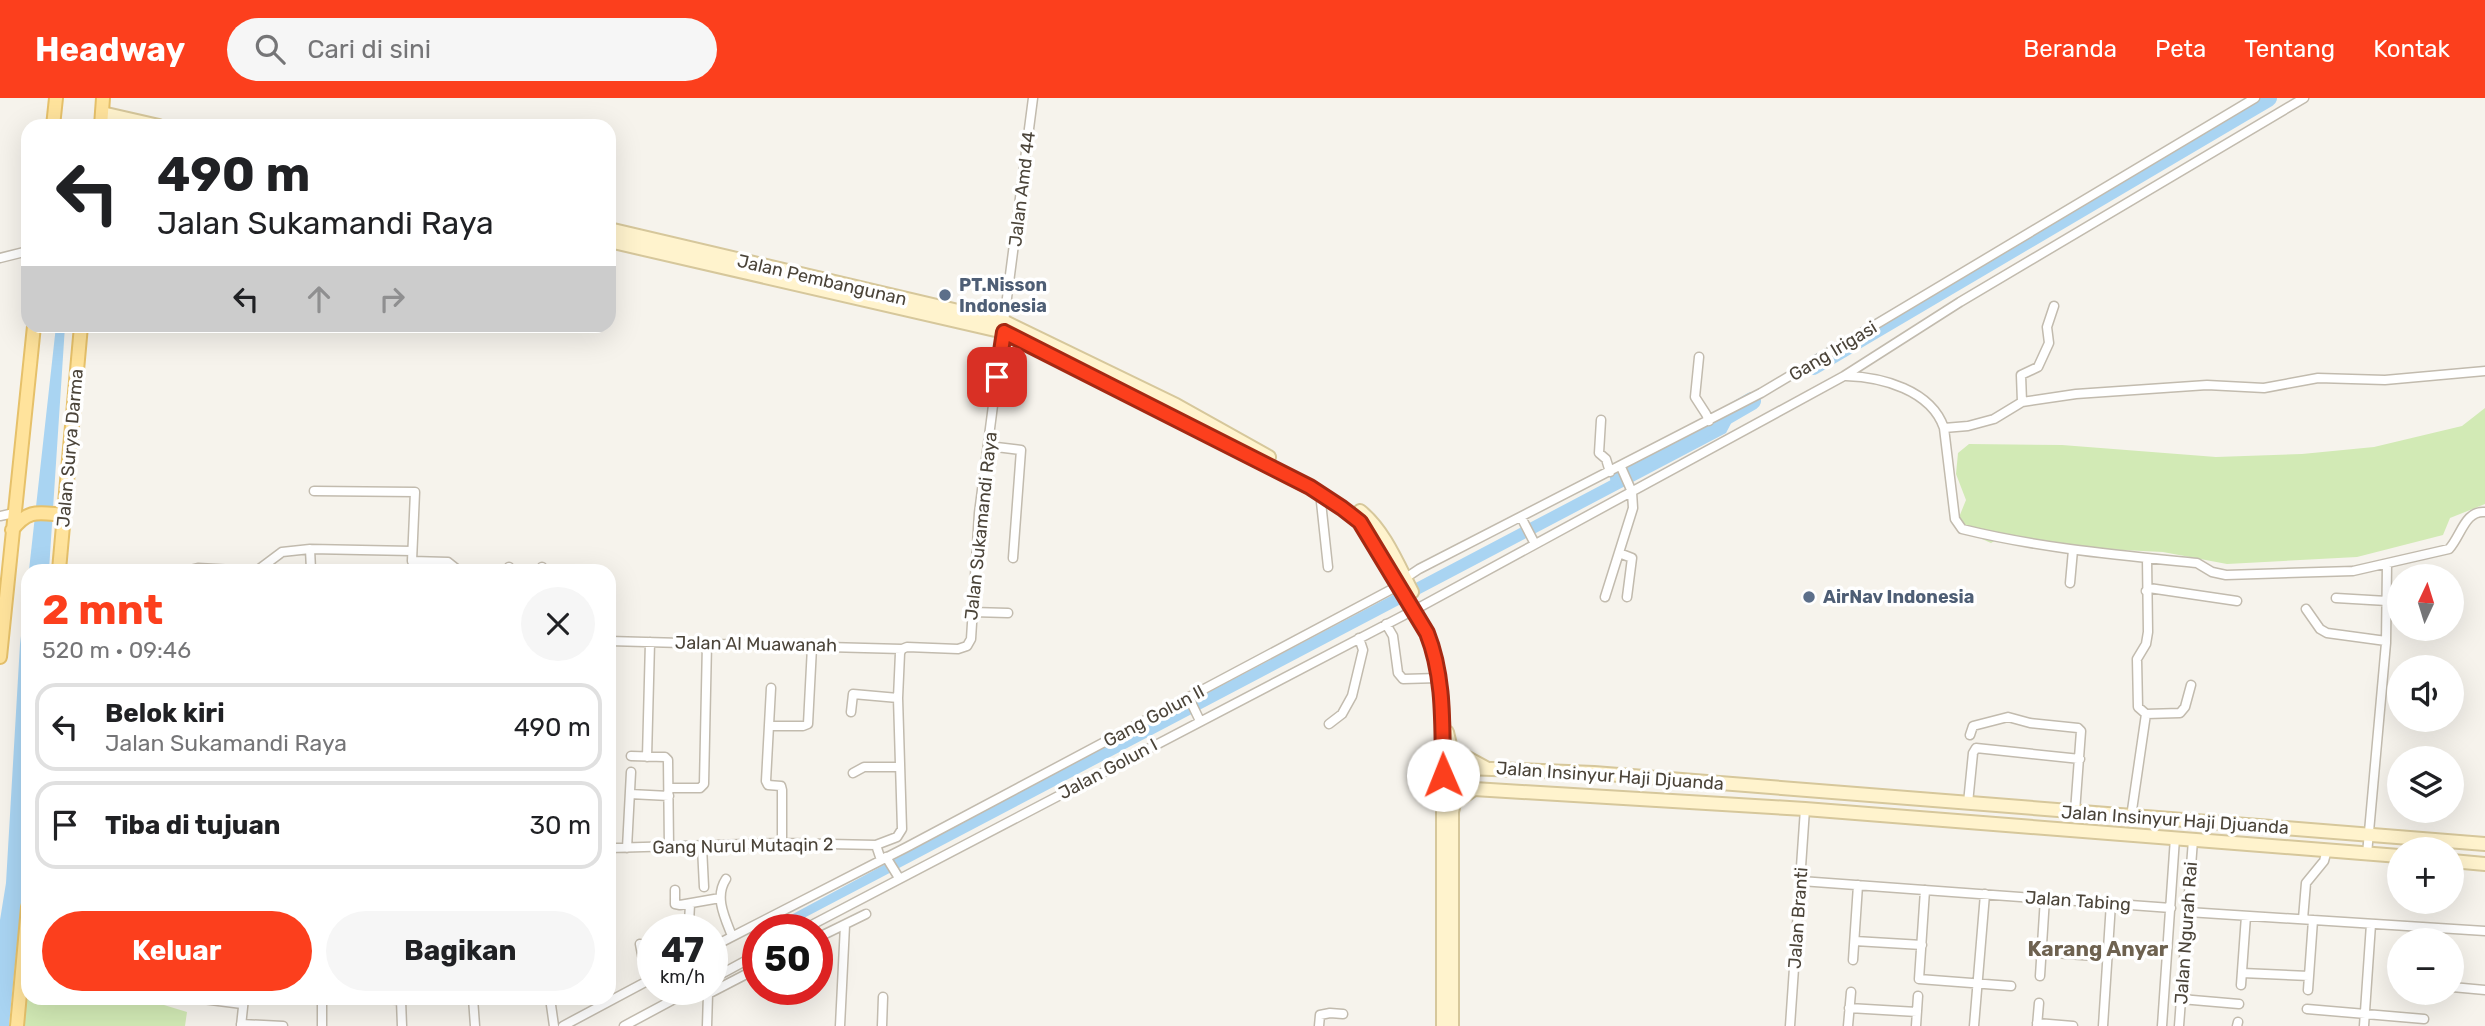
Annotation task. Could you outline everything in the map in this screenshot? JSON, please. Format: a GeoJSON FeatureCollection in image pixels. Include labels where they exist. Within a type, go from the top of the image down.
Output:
{"type":"FeatureCollection","features":[{"type":"Feature","properties":{"kind":"main road"},"geometry":{"type":"LineString","coordinates":[[54,119],[56,98]]}},
{"type":"Feature","properties":{"kind":"main road"},"geometry":{"type":"LineString","coordinates":[[103,98],[103,119]]}},
{"type":"Feature","properties":{"kind":"main road","name":"Jalan Pembangunan"},"geometry":{"type":"LineString","coordinates":[[616,231],[1004,327],[1176,405],[1346,501],[1367,516],[1382,537],[1402,582],[1438,645],[1445,669],[1446,726],[1450,746],[1459,754],[1486,768]]}},
{"type":"Feature","properties":{"kind":"main road","name":"Jalan Pembangunan"},"geometry":{"type":"LineString","coordinates":[[616,243],[1004,327],[1324,496],[1360,522],[1402,582]]}},
{"type":"Feature","properties":{"kind":"main road"},"geometry":{"type":"LineString","coordinates":[[0,657],[33,333]]}},
{"type":"Feature","properties":{"kind":"main road","name":"Jalan Surya Darma"},"geometry":{"type":"LineString","coordinates":[[60,564],[80,333]]}},
{"type":"Feature","properties":{"kind":"main road"},"geometry":{"type":"LineString","coordinates":[[17,488],[19,498],[31,512],[64,515]]}},
{"type":"Feature","properties":{"kind":"main road"},"geometry":{"type":"LineString","coordinates":[[12,530],[31,512]]}},
{"type":"Feature","properties":{"kind":"main road","name":"Jalan Pembangunan"},"geometry":{"type":"LineString","coordinates":[[1416,607],[1434,651],[1439,678],[1443,775],[1443,1026]]}},
{"type":"Feature","properties":{"kind":"main road","name":"Jalan Insinyur Haji Djuanda"},"geometry":{"type":"LineString","coordinates":[[1443,775],[1465,768],[1594,773],[2485,844]]}},
{"type":"Feature","properties":{"kind":"main road"},"geometry":{"type":"LineString","coordinates":[[1591,795],[1597,781],[1594,773]]}},
{"type":"Feature","properties":{"kind":"main road","name":"Jalan Insinyur Haji Djuanda"},"geometry":{"type":"LineString","coordinates":[[1443,775],[1474,789],[1930,818],[2387,855]]}},
{"type":"Feature","properties":{"kind":"main road"},"geometry":{"type":"LineString","coordinates":[[1452,1026],[1452,812],[1454,803],[1474,789]]}},
{"type":"Feature","properties":{"kind":"main road"},"geometry":{"type":"LineString","coordinates":[[1930,818],[1932,800]]}},
{"type":"Feature","properties":{"kind":"main road"},"geometry":{"type":"LineString","coordinates":[[1952,820],[1953,802]]}},
{"type":"Feature","properties":{"kind":"main road"},"geometry":{"type":"LineString","coordinates":[[2464,862],[2485,864]]}},
{"type":"Feature","properties":{"kind":"main road"},"geometry":{"type":"LineString","coordinates":[[17,1026],[21,982]]}},
{"type":"Feature","properties":{"kind":"street","name":"Jalan Amd 44"},"geometry":{"type":"LineString","coordinates":[[1004,327],[1033,98]]}},
{"type":"Feature","properties":{"kind":"street","name":"Gang Irigasi"},"geometry":{"type":"LineString","coordinates":[[1402,582],[1523,521],[1610,472],[1623,470],[1828,355],[2255,98]]}},
{"type":"Feature","properties":{"kind":"street","name":"Jalan Golun I"},"geometry":{"type":"LineString","coordinates":[[831,914],[1199,718],[1386,624],[1630,488],[1844,376],[1971,296],[2304,98]]}},
{"type":"Feature","properties":{"kind":"street"},"geometry":{"type":"LineString","coordinates":[[0,258],[21,253]]}},
{"type":"Feature","properties":{"kind":"street"},"geometry":{"type":"LineString","coordinates":[[2022,402],[2021,375],[2038,367],[2049,343],[2047,327],[2054,306]]}},
{"type":"Feature","properties":{"kind":"street","name":"Jalan Sukamandi Raya"},"geometry":{"type":"LineString","coordinates":[[902,649],[958,649],[967,646],[971,639],[979,513],[1004,327]]}},
{"type":"Feature","properties":{"kind":"street"},"geometry":{"type":"LineString","coordinates":[[1699,356],[1695,397],[1709,421]]}},
{"type":"Feature","properties":{"kind":"street"},"geometry":{"type":"LineString","coordinates":[[1944,428],[1968,426],[1994,419],[2022,402],[2076,394],[2207,385],[2264,388],[2318,378],[2385,380],[2485,371]]}},
{"type":"Feature","properties":{"kind":"street"},"geometry":{"type":"LineString","coordinates":[[1844,376],[1868,376],[1887,381],[1908,390],[1940,417],[1944,428],[1953,513],[1962,529],[2073,550],[2197,563],[2213,572],[2226,575],[2353,571],[2449,549],[2458,539],[2467,519],[2478,511],[2485,512]]}},
{"type":"Feature","properties":{"kind":"street"},"geometry":{"type":"LineString","coordinates":[[1601,420],[1599,453],[1606,459],[1610,472]]}},
{"type":"Feature","properties":{"kind":"street"},"geometry":{"type":"LineString","coordinates":[[988,446],[1021,450],[1013,558]]}},
{"type":"Feature","properties":{"kind":"street"},"geometry":{"type":"LineString","coordinates":[[1605,597],[1633,508],[1630,488],[1623,470]]}},
{"type":"Feature","properties":{"kind":"street"},"geometry":{"type":"LineString","coordinates":[[314,491],[415,492],[413,561],[450,564]]}},
{"type":"Feature","properties":{"kind":"street"},"geometry":{"type":"LineString","coordinates":[[1324,496],[1321,502],[1328,567]]}},
{"type":"Feature","properties":{"kind":"street"},"geometry":{"type":"LineString","coordinates":[[0,516],[14,513]]}},
{"type":"Feature","properties":{"kind":"street"},"geometry":{"type":"LineString","coordinates":[[1523,521],[1533,541]]}},
{"type":"Feature","properties":{"kind":"street"},"geometry":{"type":"LineString","coordinates":[[266,564],[282,552],[310,549],[412,551]]}},
{"type":"Feature","properties":{"kind":"street"},"geometry":{"type":"LineString","coordinates":[[310,549],[311,564]]}},
{"type":"Feature","properties":{"kind":"street"},"geometry":{"type":"LineString","coordinates":[[2070,583],[2073,550]]}},
{"type":"Feature","properties":{"kind":"street"},"geometry":{"type":"LineString","coordinates":[[1619,553],[1632,558],[1627,597]]}},
{"type":"Feature","properties":{"kind":"street"},"geometry":{"type":"LineString","coordinates":[[2147,558],[2146,645],[2137,659],[2140,694],[2138,707],[2146,714],[2180,713],[2185,708],[2191,685]]}},
{"type":"Feature","properties":{"kind":"street","name":"Gang Golun II"},"geometry":{"type":"LineString","coordinates":[[728,938],[1189,699],[1402,582]]}},
{"type":"Feature","properties":{"kind":"street"},"geometry":{"type":"LineString","coordinates":[[2146,591],[2149,589],[2237,601]]}},
{"type":"Feature","properties":{"kind":"street"},"geometry":{"type":"LineString","coordinates":[[2336,598],[2387,603],[2367,854]]}},
{"type":"Feature","properties":{"kind":"street"},"geometry":{"type":"LineString","coordinates":[[2306,609],[2326,633],[2386,641]]}},
{"type":"Feature","properties":{"kind":"street"},"geometry":{"type":"LineString","coordinates":[[972,612],[1007,613]]}},
{"type":"Feature","properties":{"kind":"street"},"geometry":{"type":"LineString","coordinates":[[1386,624],[1393,636],[1398,673],[1403,679],[1439,678]]}},
{"type":"Feature","properties":{"kind":"street"},"geometry":{"type":"LineString","coordinates":[[1329,724],[1342,715],[1352,695],[1363,650],[1359,638]]}},
{"type":"Feature","properties":{"kind":"street","name":"Jalan Al Muawanah"},"geometry":{"type":"LineString","coordinates":[[616,641],[902,649]]}},
{"type":"Feature","properties":{"kind":"street"},"geometry":{"type":"LineString","coordinates":[[647,757],[650,642]]}},
{"type":"Feature","properties":{"kind":"street"},"geometry":{"type":"LineString","coordinates":[[630,794],[700,788],[704,783],[707,643]]}},
{"type":"Feature","properties":{"kind":"street"},"geometry":{"type":"LineString","coordinates":[[769,726],[808,724],[812,647]]}},
{"type":"Feature","properties":{"kind":"street"},"geometry":{"type":"LineString","coordinates":[[898,877],[876,845],[897,837],[902,829],[898,698],[902,649]]}},
{"type":"Feature","properties":{"kind":"street"},"geometry":{"type":"LineString","coordinates":[[771,688],[766,781],[768,785],[781,786],[782,843]]}},
{"type":"Feature","properties":{"kind":"street"},"geometry":{"type":"LineString","coordinates":[[851,712],[853,694],[898,698]]}},
{"type":"Feature","properties":{"kind":"street"},"geometry":{"type":"LineString","coordinates":[[1189,699],[1199,718]]}},
{"type":"Feature","properties":{"kind":"street"},"geometry":{"type":"LineString","coordinates":[[2131,817],[2146,714]]}},
{"type":"Feature","properties":{"kind":"street"},"geometry":{"type":"LineString","coordinates":[[1970,735],[1973,726],[2008,717],[2030,723],[2078,727],[2081,731],[2075,812]]}},
{"type":"Feature","properties":{"kind":"street"},"geometry":{"type":"LineString","coordinates":[[1968,803],[1973,753],[1976,748],[2080,759]]}},
{"type":"Feature","properties":{"kind":"street"},"geometry":{"type":"LineString","coordinates":[[631,757],[667,758],[669,847]]}},
{"type":"Feature","properties":{"kind":"street"},"geometry":{"type":"LineString","coordinates":[[853,773],[864,767],[899,766]]}},
{"type":"Feature","properties":{"kind":"street"},"geometry":{"type":"LineString","coordinates":[[627,848],[631,772]]}},
{"type":"Feature","properties":{"kind":"street","name":"Jalan Branti"},"geometry":{"type":"LineString","coordinates":[[1790,1026],[1805,809]]}},
{"type":"Feature","properties":{"kind":"street"},"geometry":{"type":"LineString","coordinates":[[897,837],[907,847]]}},
{"type":"Feature","properties":{"kind":"street"},"geometry":{"type":"LineString","coordinates":[[2162,1026],[2175,838]]}},
{"type":"Feature","properties":{"kind":"street","name":"Jalan Ngurah Rai"},"geometry":{"type":"LineString","coordinates":[[2179,1026],[2193,840]]}},
{"type":"Feature","properties":{"kind":"street","name":"Gang Nurul Mutaqin 2"},"geometry":{"type":"LineString","coordinates":[[616,848],[782,843],[876,845]]}},
{"type":"Feature","properties":{"kind":"street"},"geometry":{"type":"LineString","coordinates":[[702,847],[704,887]]}},
{"type":"Feature","properties":{"kind":"street"},"geometry":{"type":"LineString","coordinates":[[2303,919],[2306,883],[2324,861],[2327,850]]}},
{"type":"Feature","properties":{"kind":"street"},"geometry":{"type":"LineString","coordinates":[[726,879],[721,887],[720,898],[732,936]]}},
{"type":"Feature","properties":{"kind":"street","name":"Jalan Tabing"},"geometry":{"type":"LineString","coordinates":[[1801,881],[2171,908]]}},
{"type":"Feature","properties":{"kind":"street"},"geometry":{"type":"LineString","coordinates":[[1853,960],[1858,885]]}},
{"type":"Feature","properties":{"kind":"street"},"geometry":{"type":"LineString","coordinates":[[675,890],[675,904],[720,898]]}},
{"type":"Feature","properties":{"kind":"street"},"geometry":{"type":"LineString","coordinates":[[1925,890],[1919,979],[2011,986]]}},
{"type":"Feature","properties":{"kind":"street"},"geometry":{"type":"LineString","coordinates":[[1975,1026],[1984,894]]}},
{"type":"Feature","properties":{"kind":"street"},"geometry":{"type":"LineString","coordinates":[[2040,975],[2045,898]]}},
{"type":"Feature","properties":{"kind":"street"},"geometry":{"type":"LineString","coordinates":[[2103,1026],[2111,903]]}},
{"type":"Feature","properties":{"kind":"street"},"geometry":{"type":"LineString","coordinates":[[689,914],[690,904]]}},
{"type":"Feature","properties":{"kind":"street"},"geometry":{"type":"LineString","coordinates":[[2188,912],[2430,928]]}},
{"type":"Feature","properties":{"kind":"street"},"geometry":{"type":"LineString","coordinates":[[833,931],[866,914]]}},
{"type":"Feature","properties":{"kind":"street"},"geometry":{"type":"LineString","coordinates":[[2241,985],[2246,916]]}},
{"type":"Feature","properties":{"kind":"street"},"geometry":{"type":"LineString","coordinates":[[2308,990],[2313,920]]}},
{"type":"Feature","properties":{"kind":"street"},"geometry":{"type":"LineString","coordinates":[[2364,1026],[2371,924]]}},
{"type":"Feature","properties":{"kind":"street"},"geometry":{"type":"LineString","coordinates":[[840,1026],[845,925]]}},
{"type":"Feature","properties":{"kind":"street"},"geometry":{"type":"LineString","coordinates":[[2464,930],[2485,931]]}},
{"type":"Feature","properties":{"kind":"street"},"geometry":{"type":"LineString","coordinates":[[1855,941],[1922,945]]}},
{"type":"Feature","properties":{"kind":"street"},"geometry":{"type":"LineString","coordinates":[[2042,952],[2107,957]]}},
{"type":"Feature","properties":{"kind":"street"},"geometry":{"type":"LineString","coordinates":[[2242,973],[2309,976]]}},
{"type":"Feature","properties":{"kind":"street"},"geometry":{"type":"LineString","coordinates":[[707,1026],[708,994],[742,976]]}},
{"type":"Feature","properties":{"kind":"street"},"geometry":{"type":"LineString","coordinates":[[616,998],[637,987]]}},
{"type":"Feature","properties":{"kind":"street"},"geometry":{"type":"LineString","coordinates":[[2464,988],[2485,990]]}},
{"type":"Feature","properties":{"kind":"street"},"geometry":{"type":"LineString","coordinates":[[1848,1026],[1851,992]]}},
{"type":"Feature","properties":{"kind":"street"},"geometry":{"type":"LineString","coordinates":[[1916,1026],[1918,996]]}},
{"type":"Feature","properties":{"kind":"street"},"geometry":{"type":"LineString","coordinates":[[882,1026],[883,997]]}},
{"type":"Feature","properties":{"kind":"street"},"geometry":{"type":"LineString","coordinates":[[2181,999],[2239,1004]]}},
{"type":"Feature","properties":{"kind":"street"},"geometry":{"type":"LineString","coordinates":[[2039,1003],[2037,1025],[2073,1026]]}},
{"type":"Feature","properties":{"kind":"street"},"geometry":{"type":"LineString","coordinates":[[243,1005],[241,1025],[283,1026]]}},
{"type":"Feature","properties":{"kind":"street"},"geometry":{"type":"LineString","coordinates":[[322,1005],[322,1026]]}},
{"type":"Feature","properties":{"kind":"street"},"geometry":{"type":"LineString","coordinates":[[401,1005],[402,1026]]}},
{"type":"Feature","properties":{"kind":"street"},"geometry":{"type":"LineString","coordinates":[[474,1005],[475,1026]]}},
{"type":"Feature","properties":{"kind":"street"},"geometry":{"type":"LineString","coordinates":[[551,1005],[554,1026]]}},
{"type":"Feature","properties":{"kind":"street"},"geometry":{"type":"LineString","coordinates":[[563,1026],[603,1005]]}},
{"type":"Feature","properties":{"kind":"street"},"geometry":{"type":"LineString","coordinates":[[624,1026],[663,1005]]}},
{"type":"Feature","properties":{"kind":"street"},"geometry":{"type":"LineString","coordinates":[[1849,1008],[1917,1012]]}},
{"type":"Feature","properties":{"kind":"street"},"geometry":{"type":"LineString","coordinates":[[2307,1009],[2424,1019]]}},
{"type":"Feature","properties":{"kind":"street"},"geometry":{"type":"LineString","coordinates":[[1319,1026],[1320,1016],[1330,1013],[1343,1014]]}},
{"type":"Feature","properties":{"kind":"green space"},"geometry":{"type":"Polygon","coordinates":[[[2485,408],[2485,504],[2450,518],[2443,535],[2357,557],[2227,564],[2163,552],[2061,547],[2001,537],[1991,543],[1955,527],[1966,500],[1956,474],[1958,453],[1969,444],[2062,445],[2216,457],[2302,454],[2374,447],[2462,426],[2485,408]]]}},
{"type":"Feature","properties":{"kind":"green space"},"geometry":{"type":"Polygon","coordinates":[[[21,887],[21,1005],[164,1005],[187,1012],[185,1026],[14,1026],[16,937],[21,887]]]}},
{"type":"Feature","properties":{"kind":"water"},"geometry":{"type":"Polygon","coordinates":[[[55,333],[65,333],[49,564],[30,564],[55,333]]]}},
{"type":"Feature","properties":{"kind":"water"},"geometry":{"type":"Polygon","coordinates":[[[1736,414],[1726,433],[812,914],[793,914],[1736,414]]]}},
{"type":"Feature","properties":{"kind":"water"},"geometry":{"type":"Polygon","coordinates":[[[21,636],[21,903],[9,1026],[0,1026],[0,920],[6,883],[21,636]]]}},
{"type":"Feature","properties":{"kind":"waterway"},"geometry":{"type":"LineString","coordinates":[[1813,366],[2268,98]]}},
{"type":"Feature","properties":{"kind":"waterway"},"geometry":{"type":"LineString","coordinates":[[1619,478],[1752,401]]}},
{"type":"Feature","properties":{"kind":"place","name":"PT.Nisson Indonesia"},"geometry":{"type":"Point","coordinates":[945,295]}},
{"type":"Feature","properties":{"kind":"place","name":"AirNav Indonesia"},"geometry":{"type":"Point","coordinates":[1809,597]}},
{"type":"Feature","properties":{"kind":"district","name":"Karang Anyar"},"geometry":{"type":"Point","coordinates":[2098,949]}},
{"type":"Feature","properties":{"kind":"route"},"geometry":{"type":"LineString","coordinates":[[997,377],[1004,332],[1310,487],[1360,522],[1427,633],[1434,651],[1439,678],[1443,775]]}}]}
